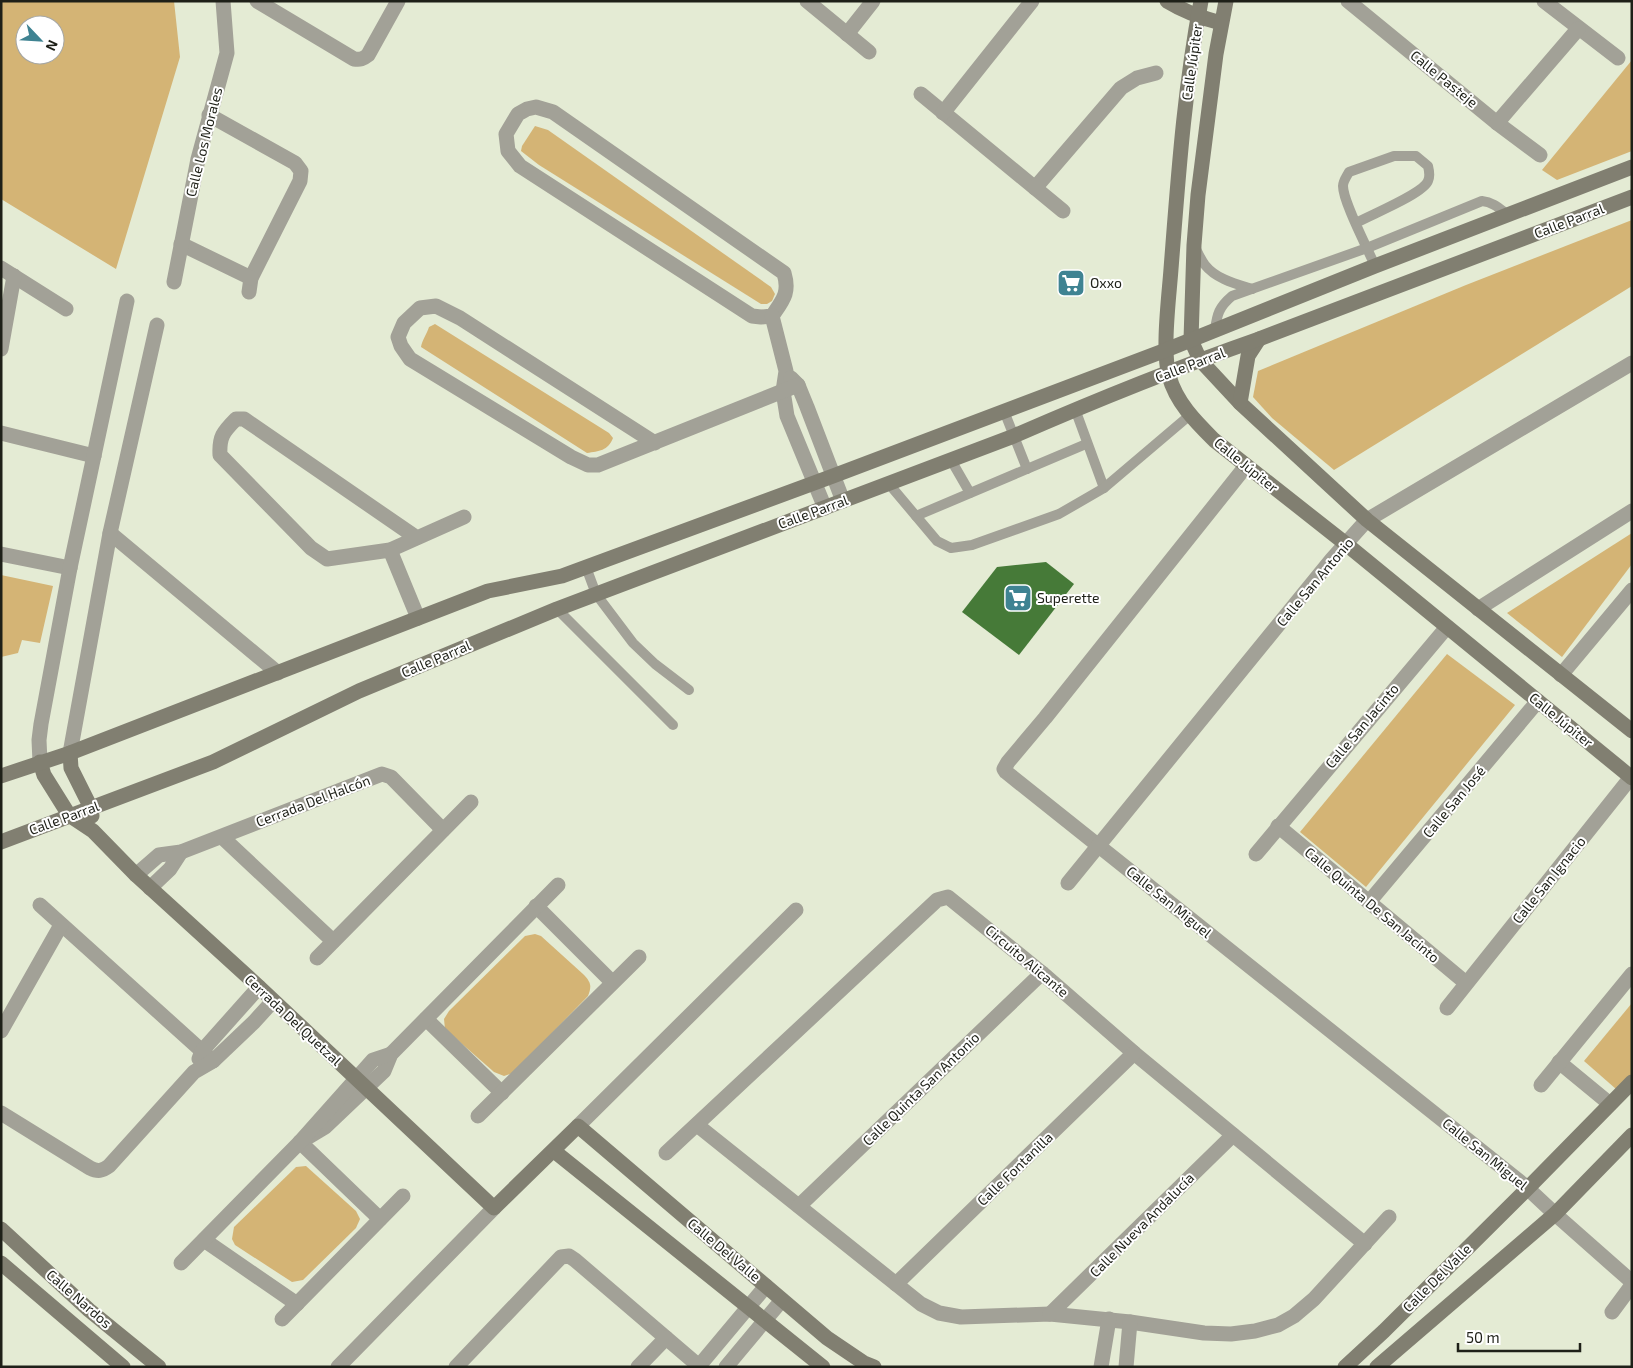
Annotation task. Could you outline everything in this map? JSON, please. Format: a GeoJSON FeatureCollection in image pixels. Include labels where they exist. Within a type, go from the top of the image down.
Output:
{"type":"FeatureCollection","features":[{"type":"Feature","properties":{"kind":"street","name":"Calle Los Morales"},"geometry":{"type":"LineString","coordinates":[[174,282],[198,159],[227,53],[223,1]]}},
{"type":"Feature","properties":{"kind":"street"},"geometry":{"type":"LineString","coordinates":[[257,1],[358,60],[364,59],[368,55],[398,1]]}},
{"type":"Feature","properties":{"kind":"street"},"geometry":{"type":"LineString","coordinates":[[807,1],[869,52]]}},
{"type":"Feature","properties":{"kind":"street"},"geometry":{"type":"LineString","coordinates":[[847,34],[873,1]]}},
{"type":"Feature","properties":{"kind":"street"},"geometry":{"type":"LineString","coordinates":[[943,113],[1032,1]]}},
{"type":"Feature","properties":{"kind":"street"},"geometry":{"type":"LineString","coordinates":[[1167,1],[1180,10],[1222,23]]}},
{"type":"Feature","properties":{"kind":"street","name":"Calle Júpiter"},"geometry":{"type":"LineString","coordinates":[[1201,1],[1180,147],[1166,350],[1168,374],[1181,403],[1214,440],[1346,544],[1632,777]]}},
{"type":"Feature","properties":{"kind":"street","name":"Calle Pasteje"},"geometry":{"type":"LineString","coordinates":[[1348,1],[1497,123],[1540,155]]}},
{"type":"Feature","properties":{"kind":"street"},"geometry":{"type":"LineString","coordinates":[[1544,1],[1618,58]]}},
{"type":"Feature","properties":{"kind":"street","name":"Calle Júpiter"},"geometry":{"type":"LineString","coordinates":[[1225,2],[1206,126],[1194,245],[1191,340],[1200,360],[1240,403],[1367,520],[1632,731]]}},
{"type":"Feature","properties":{"kind":"street"},"geometry":{"type":"LineString","coordinates":[[1497,123],[1578,29]]}},
{"type":"Feature","properties":{"kind":"street"},"geometry":{"type":"LineString","coordinates":[[1035,188],[1121,88],[1137,78],[1156,73]]}},
{"type":"Feature","properties":{"kind":"street"},"geometry":{"type":"LineString","coordinates":[[921,94],[1063,210]]}},
{"type":"Feature","properties":{"kind":"street"},"geometry":{"type":"LineString","coordinates":[[772,316],[752,316],[520,166],[508,151],[506,134],[518,114],[536,107],[553,112],[784,273],[787,283],[786,296],[772,316],[786,371],[783,391],[787,416],[825,508]]}},
{"type":"Feature","properties":{"kind":"street"},"geometry":{"type":"LineString","coordinates":[[181,244],[250,285],[300,181],[301,171],[295,163],[209,115]]}},
{"type":"Feature","properties":{"kind":"street","name":"Calle Parral"},"geometry":{"type":"LineString","coordinates":[[1,776],[70,753],[488,591],[562,576],[586,568],[833,476],[1166,350],[1375,266],[1632,167]]}},
{"type":"Feature","properties":{"kind":"street","name":"Calle Parral"},"geometry":{"type":"LineString","coordinates":[[1,842],[213,762],[359,691],[557,609],[1014,436],[1200,360],[1632,197]]}},
{"type":"Feature","properties":{"kind":"street"},"geometry":{"type":"LineString","coordinates":[[1,349],[8,272],[66,309]]}},
{"type":"Feature","properties":{"kind":"street"},"geometry":{"type":"LineString","coordinates":[[69,815],[44,775],[40,762],[39,740],[70,568],[127,301]]}},
{"type":"Feature","properties":{"kind":"street"},"geometry":{"type":"LineString","coordinates":[[655,443],[460,318],[436,306],[420,308],[404,323],[398,337],[401,346],[410,359],[578,462],[588,465],[598,464],[655,443],[798,385]]}},
{"type":"Feature","properties":{"kind":"street"},"geometry":{"type":"LineString","coordinates":[[93,831],[91,808],[71,768],[70,753],[110,533],[157,325]]}},
{"type":"Feature","properties":{"kind":"street"},"geometry":{"type":"LineString","coordinates":[[1240,403],[1248,356],[1259,339]]}},
{"type":"Feature","properties":{"kind":"street","name":"Calle San Antonio"},"geometry":{"type":"LineString","coordinates":[[1068,884],[1367,520],[1632,364]]}},
{"type":"Feature","properties":{"kind":"street"},"geometry":{"type":"LineString","coordinates":[[786,371],[798,385],[844,501]]}},
{"type":"Feature","properties":{"kind":"street"},"geometry":{"type":"LineString","coordinates":[[417,538],[244,419],[236,419],[224,431],[219,443],[220,455],[311,548],[327,559],[390,550],[417,538],[464,517]]}},
{"type":"Feature","properties":{"kind":"street"},"geometry":{"type":"LineString","coordinates":[[1,433],[94,456]]}},
{"type":"Feature","properties":{"kind":"street","name":"Calle San Miguel"},"geometry":{"type":"LineString","coordinates":[[1246,466],[1006,766],[1006,772],[1528,1188],[1632,1284]]}},
{"type":"Feature","properties":{"kind":"street"},"geometry":{"type":"LineString","coordinates":[[1478,609],[1632,511]]}},
{"type":"Feature","properties":{"kind":"street"},"geometry":{"type":"LineString","coordinates":[[110,533],[278,673]]}},
{"type":"Feature","properties":{"kind":"street"},"geometry":{"type":"LineString","coordinates":[[390,550],[418,618]]}},
{"type":"Feature","properties":{"kind":"street"},"geometry":{"type":"LineString","coordinates":[[1,554],[70,568]]}},
{"type":"Feature","properties":{"kind":"street"},"geometry":{"type":"LineString","coordinates":[[1561,675],[1632,590]]}},
{"type":"Feature","properties":{"kind":"street","name":"Calle San Jacinto"},"geometry":{"type":"LineString","coordinates":[[1256,854],[1447,627]]}},
{"type":"Feature","properties":{"kind":"street","name":"Calle San José"},"geometry":{"type":"LineString","coordinates":[[1370,902],[1538,701]]}},
{"type":"Feature","properties":{"kind":"street","name":"Cerrada Del Halcón"},"geometry":{"type":"LineString","coordinates":[[136,875],[159,856],[181,852],[222,837],[382,774],[390,777],[443,830]]}},
{"type":"Feature","properties":{"kind":"street","name":"Calle San Ignacio"},"geometry":{"type":"LineString","coordinates":[[1447,1008],[1632,777]]}},
{"type":"Feature","properties":{"kind":"street"},"geometry":{"type":"LineString","coordinates":[[317,958],[471,802]]}},
{"type":"Feature","properties":{"kind":"street","name":"Cerrada Del Quetzal"},"geometry":{"type":"LineString","coordinates":[[69,815],[93,831],[136,875],[273,1000],[494,1208]]}},
{"type":"Feature","properties":{"kind":"street","name":"Calle Quinta De San Jacinto"},"geometry":{"type":"LineString","coordinates":[[1278,826],[1466,983]]}},
{"type":"Feature","properties":{"kind":"street"},"geometry":{"type":"LineString","coordinates":[[222,837],[333,941]]}},
{"type":"Feature","properties":{"kind":"street"},"geometry":{"type":"LineString","coordinates":[[150,888],[170,869],[181,852]]}},
{"type":"Feature","properties":{"kind":"street"},"geometry":{"type":"LineString","coordinates":[[181,1264],[300,1142],[361,1084],[373,1060],[391,1054],[558,885]]}},
{"type":"Feature","properties":{"kind":"street","name":"Circuito Alicante"},"geometry":{"type":"LineString","coordinates":[[666,1153],[936,900],[948,898],[1042,972],[1134,1053],[1365,1244]]}},
{"type":"Feature","properties":{"kind":"street"},"geometry":{"type":"LineString","coordinates":[[40,905],[208,1056]]}},
{"type":"Feature","properties":{"kind":"street"},"geometry":{"type":"LineString","coordinates":[[536,906],[612,982]]}},
{"type":"Feature","properties":{"kind":"street"},"geometry":{"type":"LineString","coordinates":[[338,1367],[494,1208],[554,1151],[796,910]]}},
{"type":"Feature","properties":{"kind":"street"},"geometry":{"type":"LineString","coordinates":[[1,1031],[61,925]]}},
{"type":"Feature","properties":{"kind":"street"},"geometry":{"type":"LineString","coordinates":[[478,1116],[639,956]]}},
{"type":"Feature","properties":{"kind":"street","name":"Calle Quinta San Antonio"},"geometry":{"type":"LineString","coordinates":[[799,1206],[1042,972]]}},
{"type":"Feature","properties":{"kind":"street"},"geometry":{"type":"LineString","coordinates":[[1541,1085],[1632,974]]}},
{"type":"Feature","properties":{"kind":"street"},"geometry":{"type":"LineString","coordinates":[[1,1113],[90,1168],[100,1171],[109,1166],[208,1056],[259,987]]}},
{"type":"Feature","properties":{"kind":"street"},"geometry":{"type":"LineString","coordinates":[[208,1056],[254,1022],[273,1000]]}},
{"type":"Feature","properties":{"kind":"street"},"geometry":{"type":"LineString","coordinates":[[426,1019],[502,1093]]}},
{"type":"Feature","properties":{"kind":"street","name":"Calle Fontanilla"},"geometry":{"type":"LineString","coordinates":[[896,1284],[1134,1053]]}},
{"type":"Feature","properties":{"kind":"street"},"geometry":{"type":"LineString","coordinates":[[1559,1062],[1610,1104]]}},
{"type":"Feature","properties":{"kind":"street","name":"Calle Del Valle"},"geometry":{"type":"LineString","coordinates":[[1345,1367],[1384,1331],[1632,1082]]}},
{"type":"Feature","properties":{"kind":"street"},"geometry":{"type":"LineString","coordinates":[[698,1125],[921,1304],[939,1313],[961,1317],[1050,1314],[1130,1322],[1204,1334],[1231,1334],[1255,1331],[1278,1325],[1294,1316],[1314,1299],[1389,1217]]}},
{"type":"Feature","properties":{"kind":"street","name":"Calle Del Valle"},"geometry":{"type":"LineString","coordinates":[[578,1126],[827,1338],[864,1363],[874,1367]]}},
{"type":"Feature","properties":{"kind":"street","name":"Calle Nueva Andalucía"},"geometry":{"type":"LineString","coordinates":[[1050,1314],[1233,1135]]}},
{"type":"Feature","properties":{"kind":"street","name":"Calle Del Valle"},"geometry":{"type":"LineString","coordinates":[[1377,1367],[1555,1214],[1632,1135]]}},
{"type":"Feature","properties":{"kind":"street"},"geometry":{"type":"LineString","coordinates":[[300,1142],[380,1219]]}},
{"type":"Feature","properties":{"kind":"street","name":"Calle Del Valle"},"geometry":{"type":"LineString","coordinates":[[554,1151],[822,1367]]}},
{"type":"Feature","properties":{"kind":"street"},"geometry":{"type":"LineString","coordinates":[[282,1319],[403,1196]]}},
{"type":"Feature","properties":{"kind":"street","name":"Calle Nardos"},"geometry":{"type":"LineString","coordinates":[[1,1229],[89,1310],[159,1367]]}},
{"type":"Feature","properties":{"kind":"street"},"geometry":{"type":"LineString","coordinates":[[204,1240],[297,1304]]}},
{"type":"Feature","properties":{"kind":"street"},"geometry":{"type":"LineString","coordinates":[[456,1367],[561,1257],[568,1256],[575,1260],[699,1366],[766,1286]]}},
{"type":"Feature","properties":{"kind":"street","name":"Calle Nardos"},"geometry":{"type":"LineString","coordinates":[[1,1263],[123,1367]]}},
{"type":"Feature","properties":{"kind":"street"},"geometry":{"type":"LineString","coordinates":[[1612,1312],[1632,1284]]}},
{"type":"Feature","properties":{"kind":"street"},"geometry":{"type":"LineString","coordinates":[[726,1367],[782,1300]]}},
{"type":"Feature","properties":{"kind":"street"},"geometry":{"type":"LineString","coordinates":[[1101,1367],[1109,1320]]}},
{"type":"Feature","properties":{"kind":"street"},"geometry":{"type":"LineString","coordinates":[[1126,1367],[1130,1322]]}},
{"type":"Feature","properties":{"kind":"street"},"geometry":{"type":"LineString","coordinates":[[638,1367],[666,1338]]}},
{"type":"Feature","properties":{"kind":"lane"},"geometry":{"type":"LineString","coordinates":[[1356,223],[1386,207],[1405,200],[1424,188],[1429,180],[1428,166],[1416,156],[1394,156],[1349,172],[1343,184],[1344,196],[1375,266]]}},
{"type":"Feature","properties":{"kind":"lane"},"geometry":{"type":"LineString","coordinates":[[1214,330],[1218,313],[1232,296],[1367,248],[1482,202],[1496,205],[1508,215]]}},
{"type":"Feature","properties":{"kind":"lane"},"geometry":{"type":"LineString","coordinates":[[1194,245],[1206,266],[1227,282],[1252,289]]}},
{"type":"Feature","properties":{"kind":"lane"},"geometry":{"type":"LineString","coordinates":[[1075,410],[1086,444],[1104,488]]}},
{"type":"Feature","properties":{"kind":"lane"},"geometry":{"type":"LineString","coordinates":[[1004,411],[1027,469]]}},
{"type":"Feature","properties":{"kind":"lane"},"geometry":{"type":"LineString","coordinates":[[889,484],[937,541],[951,548],[972,545],[1059,514],[1104,488],[1190,415]]}},
{"type":"Feature","properties":{"kind":"lane"},"geometry":{"type":"LineString","coordinates":[[916,516],[1086,444]]}},
{"type":"Feature","properties":{"kind":"lane"},"geometry":{"type":"LineString","coordinates":[[951,460],[970,493]]}},
{"type":"Feature","properties":{"kind":"lane"},"geometry":{"type":"LineString","coordinates":[[586,568],[596,594],[633,643],[655,664],[689,690]]}},
{"type":"Feature","properties":{"kind":"lane"},"geometry":{"type":"LineString","coordinates":[[557,609],[673,726]]}},
{"type":"Feature","properties":{"kind":"shaded area"},"geometry":{"type":"Polygon","coordinates":[[[1,1],[174,1],[180,57],[116,269],[1,199],[1,1]]]}},
{"type":"Feature","properties":{"kind":"shaded area"},"geometry":{"type":"Polygon","coordinates":[[[1632,60],[1632,151],[1557,180],[1542,170],[1632,60]]]}},
{"type":"Feature","properties":{"kind":"shaded area"},"geometry":{"type":"Polygon","coordinates":[[[535,126],[548,130],[771,287],[775,294],[772,301],[767,304],[761,304],[539,165],[521,151],[522,146],[535,126]]]}},
{"type":"Feature","properties":{"kind":"shaded area"},"geometry":{"type":"Polygon","coordinates":[[[1632,220],[1632,286],[1334,470],[1272,418],[1253,397],[1258,371],[1466,285],[1632,220]]]}},
{"type":"Feature","properties":{"kind":"shaded area"},"geometry":{"type":"Polygon","coordinates":[[[435,324],[609,433],[613,438],[609,446],[603,450],[587,453],[421,347],[429,327],[435,324]]]}},
{"type":"Feature","properties":{"kind":"shaded area"},"geometry":{"type":"Polygon","coordinates":[[[1632,533],[1632,564],[1562,657],[1507,613],[1632,533]]]}},
{"type":"Feature","properties":{"kind":"shaded area"},"geometry":{"type":"Polygon","coordinates":[[[1,575],[53,586],[40,643],[22,640],[18,653],[1,657],[1,575]]]}},
{"type":"Feature","properties":{"kind":"shaded area"},"geometry":{"type":"Polygon","coordinates":[[[1447,654],[1515,705],[1366,887],[1300,832],[1447,654]]]}},
{"type":"Feature","properties":{"kind":"shaded area"},"geometry":{"type":"Polygon","coordinates":[[[535,934],[541,936],[583,974],[590,984],[590,989],[588,996],[513,1073],[504,1076],[494,1072],[445,1029],[444,1019],[449,1011],[525,936],[535,934]]]}},
{"type":"Feature","properties":{"kind":"shaded area"},"geometry":{"type":"Polygon","coordinates":[[[1632,1003],[1632,1074],[1616,1089],[1584,1061],[1632,1003]]]}},
{"type":"Feature","properties":{"kind":"shaded area"},"geometry":{"type":"Polygon","coordinates":[[[306,1166],[356,1211],[360,1219],[356,1228],[303,1280],[292,1282],[235,1245],[232,1239],[234,1227],[296,1167],[306,1166]]]}},
{"type":"Feature","properties":{"kind":"building","name":"Superette"},"geometry":{"type":"Polygon","coordinates":[[[1046,562],[1074,584],[1019,655],[962,612],[997,567],[1046,562]]]}},
{"type":"Feature","properties":{"kind":"place","name":"Oxxo"},"geometry":{"type":"Point","coordinates":[1071,283]}},
{"type":"Feature","properties":{"kind":"place","name":"Superette"},"geometry":{"type":"Point","coordinates":[1018,598]}}]}
